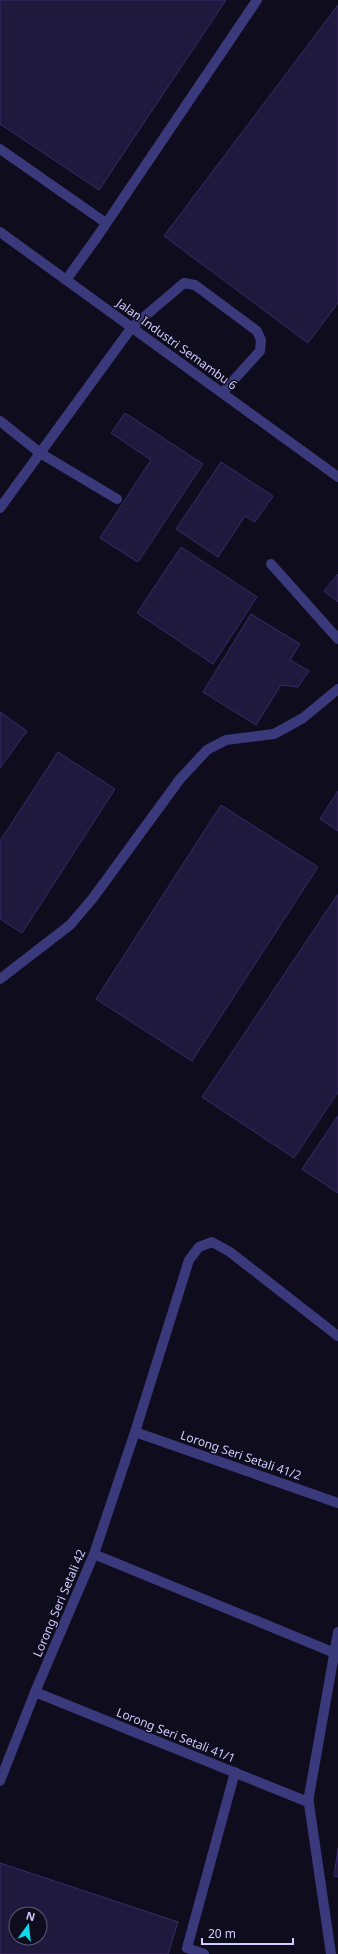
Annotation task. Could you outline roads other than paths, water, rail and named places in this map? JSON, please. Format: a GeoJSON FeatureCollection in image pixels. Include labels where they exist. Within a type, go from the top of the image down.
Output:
{"type":"FeatureCollection","features":[{"type":"Feature","properties":{"kind":"street"},"geometry":{"type":"LineString","coordinates":[[66,280],[257,0]]}},
{"type":"Feature","properties":{"kind":"street"},"geometry":{"type":"LineString","coordinates":[[0,149],[106,223]]}},
{"type":"Feature","properties":{"kind":"street","name":"Jalan Industri Semambu 6"},"geometry":{"type":"LineString","coordinates":[[0,232],[338,477]]}},
{"type":"Feature","properties":{"kind":"street"},"geometry":{"type":"LineString","coordinates":[[0,508],[132,327],[184,283],[195,284],[257,331],[261,340],[260,351],[222,393]]}},
{"type":"Feature","properties":{"kind":"street"},"geometry":{"type":"LineString","coordinates":[[0,421],[40,453],[117,499]]}},
{"type":"Feature","properties":{"kind":"street"},"geometry":{"type":"LineString","coordinates":[[271,564],[338,640]]}},
{"type":"Feature","properties":{"kind":"street"},"geometry":{"type":"LineString","coordinates":[[0,979],[70,924],[93,898],[180,780],[207,750],[226,740],[274,734],[303,718],[338,689]]}},
{"type":"Feature","properties":{"kind":"street","name":"Lorong Seri Setali 42"},"geometry":{"type":"LineString","coordinates":[[0,1781],[35,1692],[94,1554],[135,1432],[189,1260],[199,1247],[212,1242],[230,1252],[338,1336]]}},
{"type":"Feature","properties":{"kind":"street","name":"Lorong Seri Setali 41/2"},"geometry":{"type":"LineString","coordinates":[[135,1432],[338,1503]]}},
{"type":"Feature","properties":{"kind":"street"},"geometry":{"type":"LineString","coordinates":[[94,1554],[334,1653]]}},
{"type":"Feature","properties":{"kind":"street"},"geometry":{"type":"LineString","coordinates":[[331,1954],[308,1800],[338,1632]]}},
{"type":"Feature","properties":{"kind":"street","name":"Lorong Seri Setali 41/1"},"geometry":{"type":"LineString","coordinates":[[35,1692],[308,1800]]}},
{"type":"Feature","properties":{"kind":"street"},"geometry":{"type":"LineString","coordinates":[[204,1954],[187,1948],[235,1772]]}}]}
